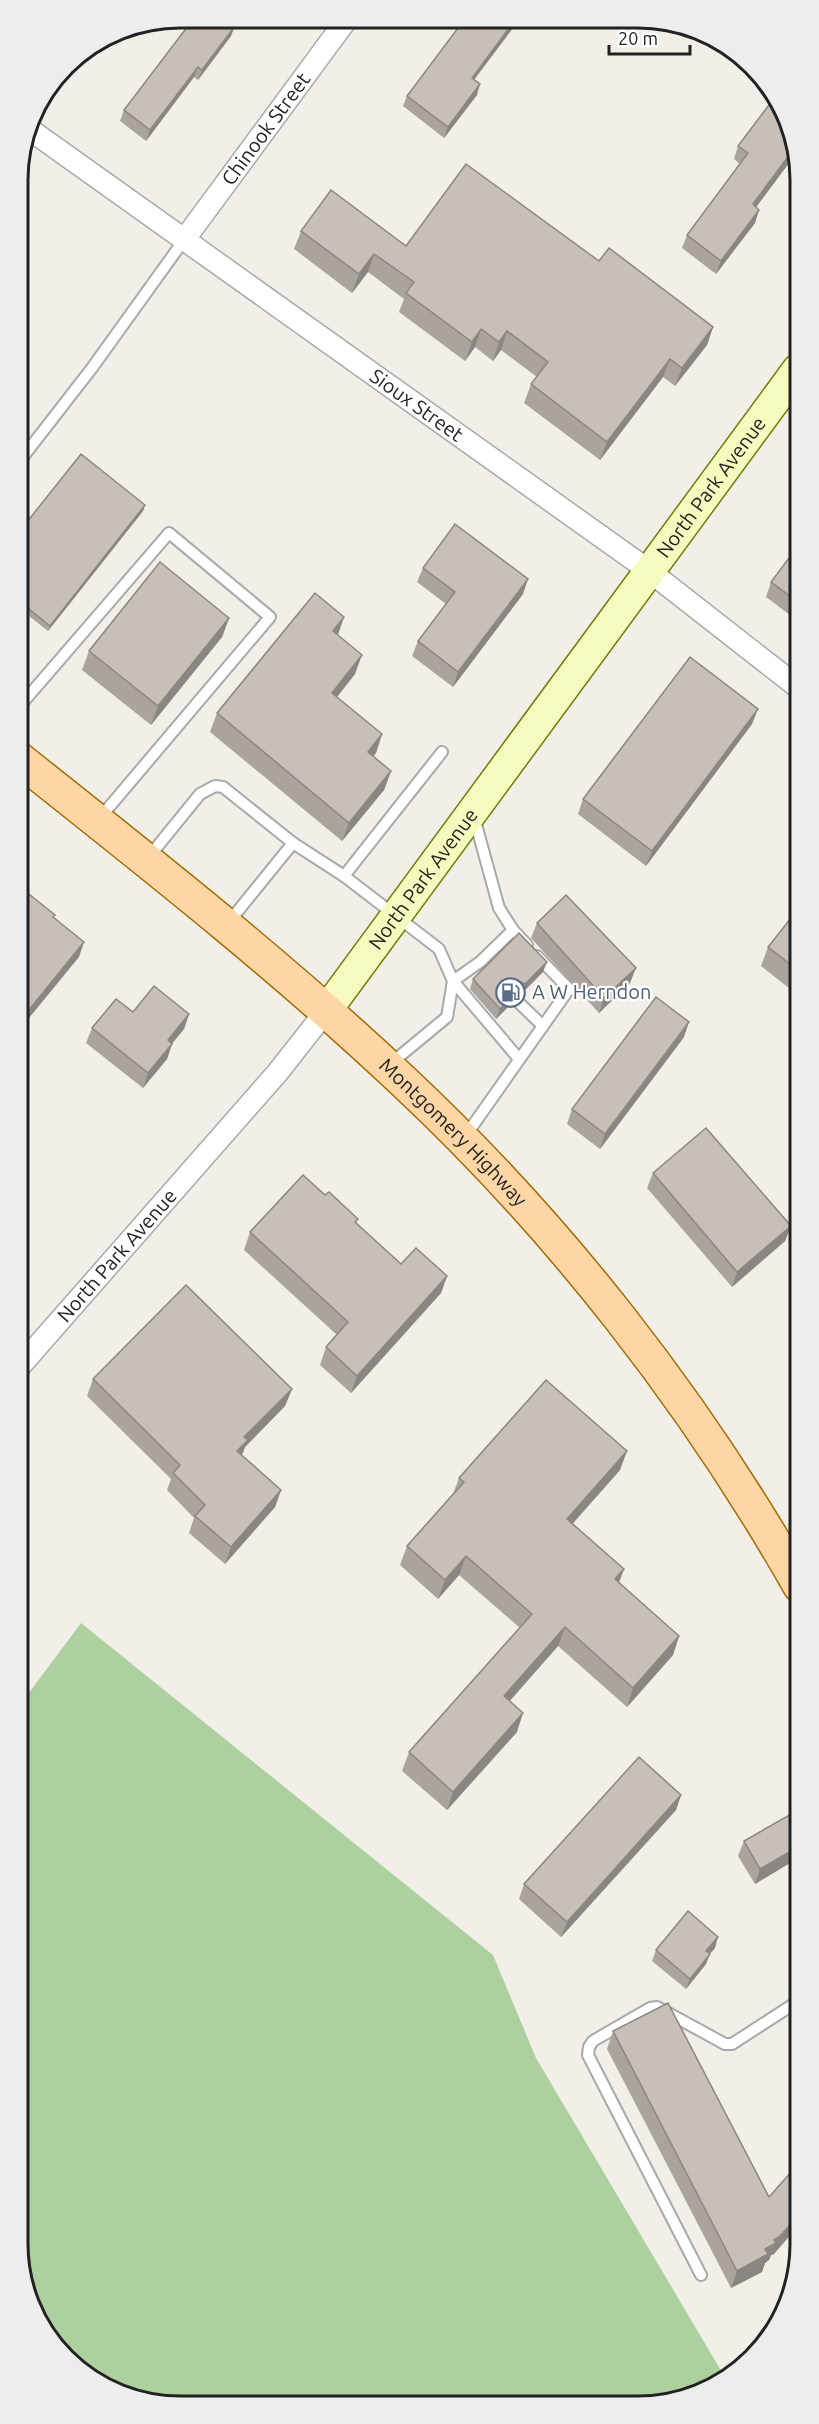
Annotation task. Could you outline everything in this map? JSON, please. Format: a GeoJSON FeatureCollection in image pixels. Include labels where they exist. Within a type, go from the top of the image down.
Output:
{"type":"FeatureCollection","features":[{"type":"Feature","properties":{"kind":"main road","name":"Montgomery Highway"},"geometry":{"type":"LineString","coordinates":[[29,767],[227,925],[326,1011],[387,1067],[502,1181],[584,1276],[655,1365],[721,1457],[790,1570]]}},
{"type":"Feature","properties":{"kind":"street","name":"Chinook Street"},"geometry":{"type":"LineString","coordinates":[[184,240],[340,28]]}},
{"type":"Feature","properties":{"kind":"street","name":"Sioux Street"},"geometry":{"type":"LineString","coordinates":[[36,134],[648,570],[790,681]]}},
{"type":"Feature","properties":{"kind":"street","name":"North Park Avenue"},"geometry":{"type":"LineString","coordinates":[[28,1356],[278,1072],[326,1011],[790,380]]}},
{"type":"Feature","properties":{"kind":"lane"},"geometry":{"type":"LineString","coordinates":[[29,449],[92,368],[184,240]]}},
{"type":"Feature","properties":{"kind":"lane"},"geometry":{"type":"LineString","coordinates":[[29,696],[169,533],[270,617],[97,821]]}},
{"type":"Feature","properties":{"kind":"lane"},"geometry":{"type":"LineString","coordinates":[[344,876],[442,752]]}},
{"type":"Feature","properties":{"kind":"lane"},"geometry":{"type":"LineString","coordinates":[[146,860],[200,794],[214,786],[223,788],[293,843],[344,876],[439,949],[453,981],[519,1059]]}},
{"type":"Feature","properties":{"kind":"lane"},"geometry":{"type":"LineString","coordinates":[[462,1141],[569,989],[513,930],[499,908],[481,836],[472,811]]}},
{"type":"Feature","properties":{"kind":"lane"},"geometry":{"type":"LineString","coordinates":[[227,925],[293,843]]}},
{"type":"Feature","properties":{"kind":"lane"},"geometry":{"type":"LineString","coordinates":[[387,1067],[447,1017],[453,981],[480,962],[513,930]]}},
{"type":"Feature","properties":{"kind":"lane"},"geometry":{"type":"LineString","coordinates":[[480,962],[488,970]]}},
{"type":"Feature","properties":{"kind":"lane"},"geometry":{"type":"LineString","coordinates":[[516,1000],[543,1026]]}},
{"type":"Feature","properties":{"kind":"lane"},"geometry":{"type":"LineString","coordinates":[[701,2275],[588,2055],[589,2047],[593,2041],[650,2008],[657,2007],[725,2044],[732,2044],[790,2006]]}},
{"type":"Feature","properties":{"kind":"green space"},"geometry":{"type":"Polygon","coordinates":[[[81,1623],[493,1955],[536,2058],[721,2370],[696,2384],[678,2390],[638,2396],[181,2396],[151,2393],[123,2384],[88,2364],[73,2351],[60,2336],[40,2301],[31,2273],[28,2243],[28,1694],[81,1623]]]}},
{"type":"Feature","properties":{"kind":"building"},"geometry":{"type":"Polygon","coordinates":[[[186,28],[234,28],[202,70],[198,67],[150,130],[124,110],[186,28]]]}},
{"type":"Feature","properties":{"kind":"building"},"geometry":{"type":"Polygon","coordinates":[[[458,28],[509,28],[472,78],[480,84],[448,127],[407,96],[458,28]]]}},
{"type":"Feature","properties":{"kind":"building"},"geometry":{"type":"Polygon","coordinates":[[[770,104],[782,132],[789,156],[753,204],[759,210],[721,261],[687,235],[748,153],[738,146],[770,104]]]}},
{"type":"Feature","properties":{"kind":"building"},"geometry":{"type":"Polygon","coordinates":[[[466,164],[599,261],[609,248],[713,327],[682,368],[670,359],[607,442],[531,384],[548,362],[507,331],[499,342],[481,329],[472,342],[406,293],[414,282],[374,254],[359,274],[301,231],[331,190],[406,246],[466,164]]]}},
{"type":"Feature","properties":{"kind":"building"},"geometry":{"type":"Polygon","coordinates":[[[81,454],[145,505],[50,626],[29,609],[29,520],[81,454]]]}},
{"type":"Feature","properties":{"kind":"building"},"geometry":{"type":"Polygon","coordinates":[[[455,524],[528,579],[458,672],[418,641],[455,592],[423,568],[455,524]]]}},
{"type":"Feature","properties":{"kind":"building"},"geometry":{"type":"Polygon","coordinates":[[[790,557],[790,596],[771,582],[790,557]]]}},
{"type":"Feature","properties":{"kind":"building"},"geometry":{"type":"Polygon","coordinates":[[[160,562],[229,618],[158,706],[89,651],[160,562]]]}},
{"type":"Feature","properties":{"kind":"building"},"geometry":{"type":"Polygon","coordinates":[[[315,593],[344,617],[333,631],[362,655],[332,693],[382,734],[368,752],[391,771],[349,823],[217,713],[315,593]]]}},
{"type":"Feature","properties":{"kind":"building"},"geometry":{"type":"Polygon","coordinates":[[[690,657],[758,709],[652,851],[583,799],[690,657]]]}},
{"type":"Feature","properties":{"kind":"building"},"geometry":{"type":"Polygon","coordinates":[[[29,894],[84,942],[29,1010],[29,894]]]}},
{"type":"Feature","properties":{"kind":"building"},"geometry":{"type":"Polygon","coordinates":[[[566,895],[636,968],[604,998],[537,923],[566,895]]]}},
{"type":"Feature","properties":{"kind":"building"},"geometry":{"type":"Polygon","coordinates":[[[790,919],[790,964],[768,947],[790,919]]]}},
{"type":"Feature","properties":{"kind":"building"},"geometry":{"type":"Polygon","coordinates":[[[519,933],[547,962],[525,984],[521,982],[515,984],[512,988],[514,995],[500,1009],[473,979],[519,933]]]}},
{"type":"Feature","properties":{"kind":"building"},"geometry":{"type":"Polygon","coordinates":[[[154,986],[189,1014],[168,1040],[172,1044],[148,1073],[92,1028],[116,999],[133,1012],[154,986]]]}},
{"type":"Feature","properties":{"kind":"building"},"geometry":{"type":"Polygon","coordinates":[[[656,997],[689,1022],[605,1134],[572,1109],[656,997]]]}},
{"type":"Feature","properties":{"kind":"building"},"geometry":{"type":"Polygon","coordinates":[[[706,1128],[790,1227],[737,1272],[653,1173],[706,1128]]]}},
{"type":"Feature","properties":{"kind":"building"},"geometry":{"type":"Polygon","coordinates":[[[303,1175],[325,1195],[329,1192],[358,1219],[355,1222],[401,1264],[416,1248],[447,1276],[357,1376],[326,1347],[348,1322],[250,1232],[303,1175]]]}},
{"type":"Feature","properties":{"kind":"building"},"geometry":{"type":"Polygon","coordinates":[[[186,1285],[292,1389],[244,1437],[248,1440],[237,1451],[281,1490],[231,1547],[195,1516],[205,1505],[173,1473],[180,1465],[93,1379],[186,1285]]]}},
{"type":"Feature","properties":{"kind":"building"},"geometry":{"type":"Polygon","coordinates":[[[546,1380],[627,1451],[567,1519],[624,1569],[615,1579],[679,1636],[633,1688],[565,1627],[504,1696],[523,1713],[453,1792],[409,1752],[532,1614],[466,1556],[445,1580],[407,1546],[464,1482],[459,1478],[546,1380]]]}},
{"type":"Feature","properties":{"kind":"building"},"geometry":{"type":"Polygon","coordinates":[[[639,1757],[681,1795],[567,1922],[524,1884],[639,1757]]]}},
{"type":"Feature","properties":{"kind":"building"},"geometry":{"type":"Polygon","coordinates":[[[790,1815],[790,1852],[760,1869],[744,1841],[790,1815]]]}},
{"type":"Feature","properties":{"kind":"building"},"geometry":{"type":"Polygon","coordinates":[[[688,1911],[718,1937],[706,1951],[710,1954],[690,1979],[656,1950],[688,1911]]]}},
{"type":"Feature","properties":{"kind":"building"},"geometry":{"type":"Polygon","coordinates":[[[668,2003],[769,2197],[790,2173],[790,2225],[774,2240],[776,2243],[765,2249],[768,2254],[737,2271],[613,2031],[668,2003]]]}},
{"type":"Feature","properties":{"kind":"place","name":"A W Herndon"},"geometry":{"type":"Point","coordinates":[511,992]}}]}
